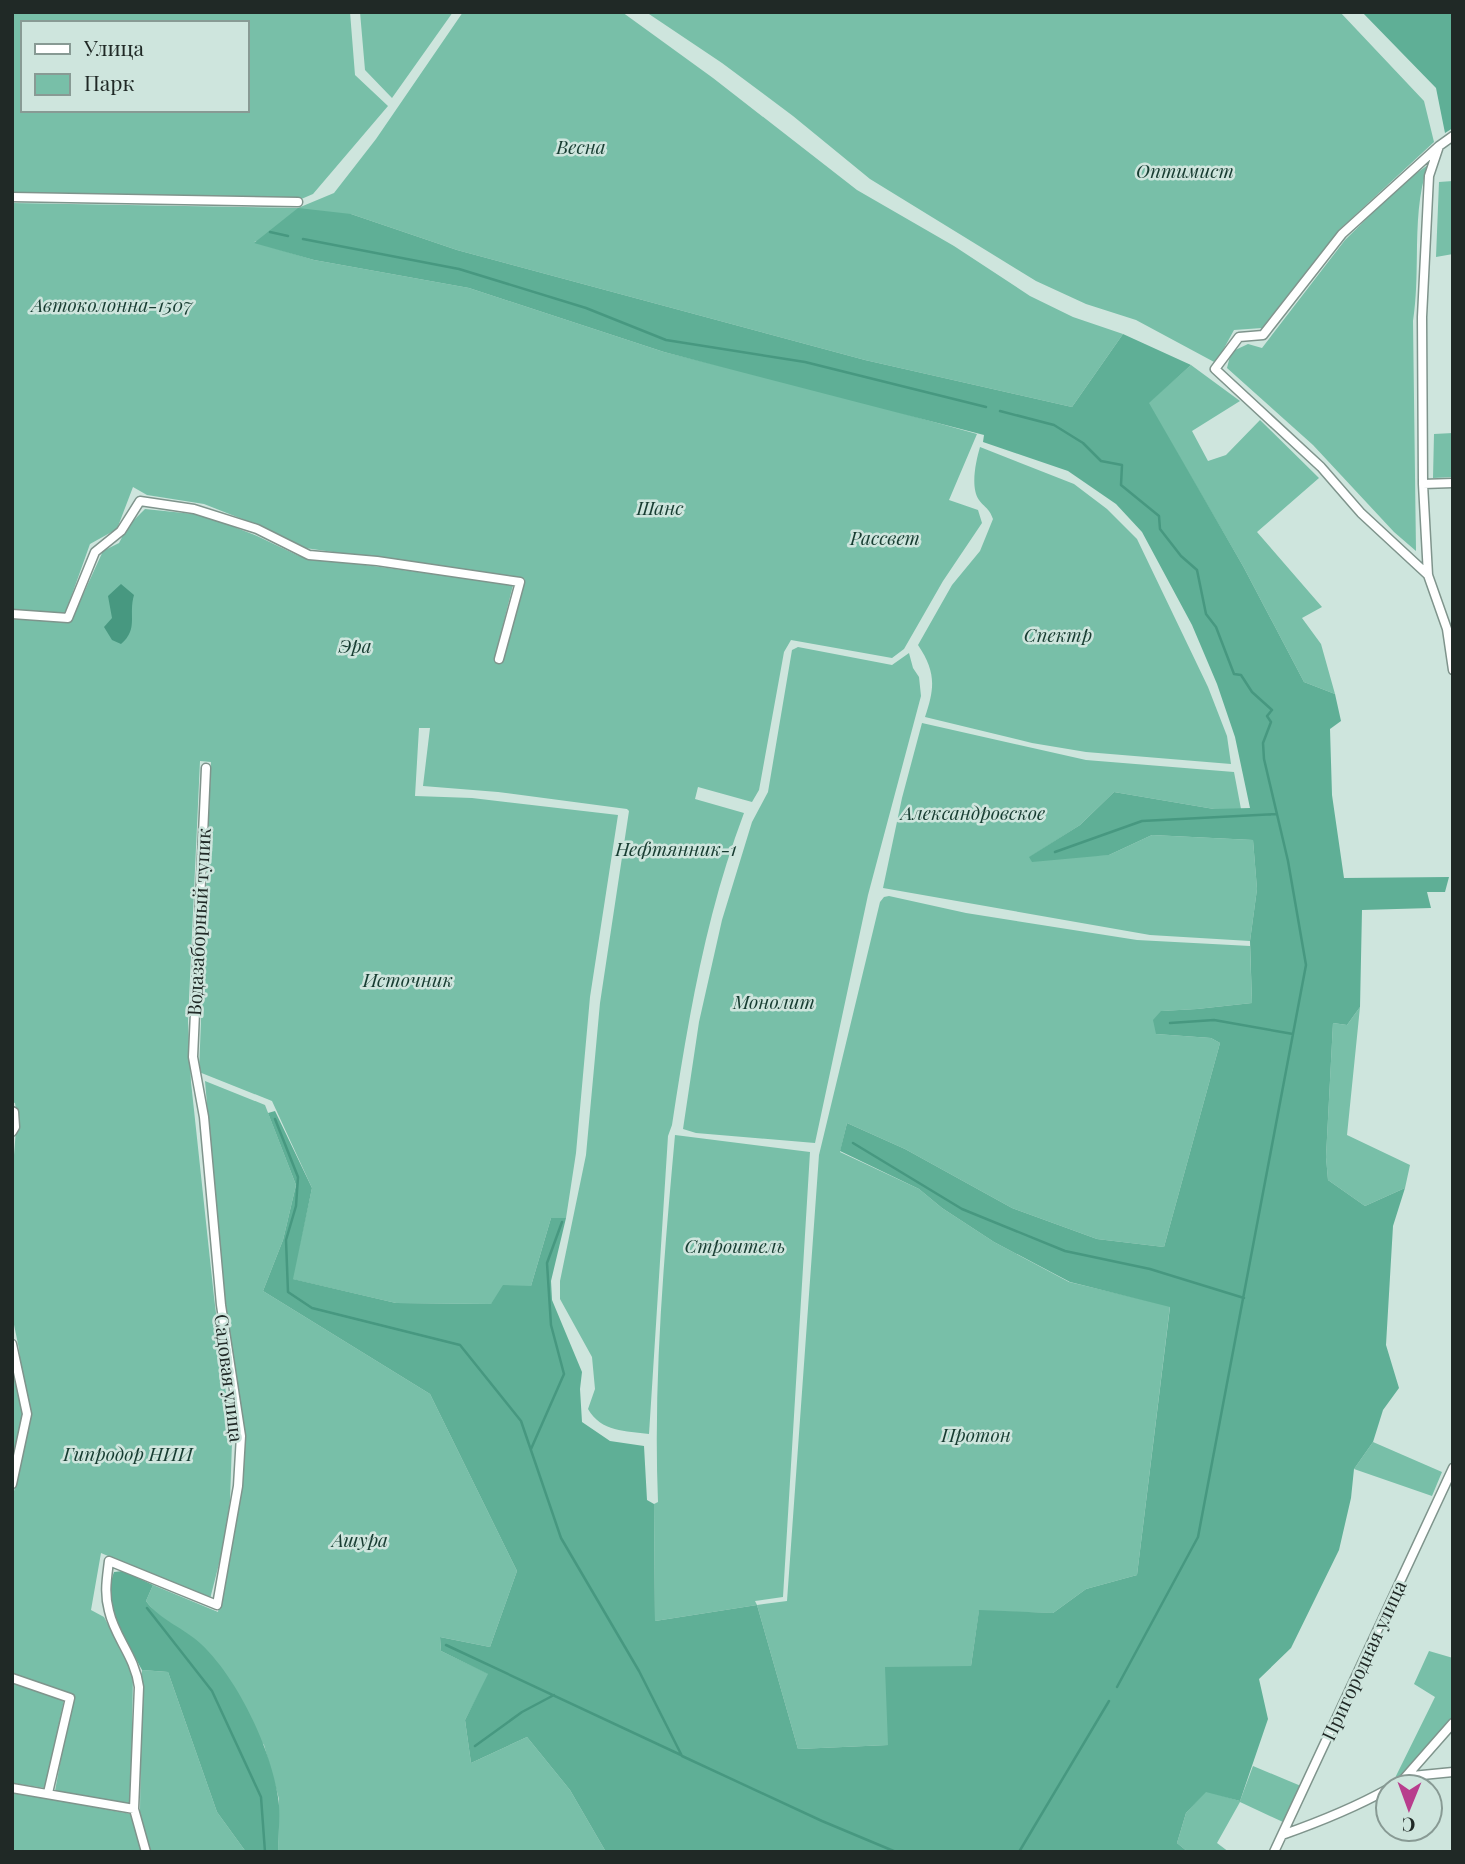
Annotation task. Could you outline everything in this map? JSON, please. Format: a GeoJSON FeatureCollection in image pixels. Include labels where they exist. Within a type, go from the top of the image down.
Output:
{"type":"FeatureCollection","features":[{"type":"Feature","properties":{"kind":"street"},"geometry":{"type":"LineString","coordinates":[[1428,575],[1361,513],[1321,467],[1215,369],[1239,337],[1263,335],[1342,234],[1453,136]]}},
{"type":"Feature","properties":{"kind":"street"},"geometry":{"type":"LineString","coordinates":[[1439,146],[1429,176],[1422,317],[1423,484],[1428,575],[1447,629],[1453,670]]}},
{"type":"Feature","properties":{"kind":"street"},"geometry":{"type":"LineString","coordinates":[[12,197],[298,202]]}},
{"type":"Feature","properties":{"kind":"street"},"geometry":{"type":"LineString","coordinates":[[1423,484],[1453,483]]}},
{"type":"Feature","properties":{"kind":"street"},"geometry":{"type":"LineString","coordinates":[[12,614],[68,618],[95,552],[121,531],[139,501],[194,509],[257,529],[309,555],[377,561],[520,582],[499,659]]}},
{"type":"Feature","properties":{"kind":"street","name":"Водазаборный тупик"},"geometry":{"type":"LineString","coordinates":[[196,1075],[194,1018],[206,768]]}},
{"type":"Feature","properties":{"kind":"street","name":"Садовая улица"},"geometry":{"type":"LineString","coordinates":[[134,1809],[139,1688],[136,1668],[109,1613],[105,1590],[109,1561],[217,1605],[238,1486],[240,1436],[221,1305],[204,1117],[196,1075]]}},
{"type":"Feature","properties":{"kind":"street"},"geometry":{"type":"LineString","coordinates":[[12,1111],[15,1127],[12,1132]]}},
{"type":"Feature","properties":{"kind":"street"},"geometry":{"type":"LineString","coordinates":[[12,1344],[27,1415],[12,1484]]}},
{"type":"Feature","properties":{"kind":"street","name":"Пригородная улица"},"geometry":{"type":"LineString","coordinates":[[1274,1852],[1453,1468]]}},
{"type":"Feature","properties":{"kind":"street"},"geometry":{"type":"LineString","coordinates":[[12,1678],[70,1698],[48,1793]]}},
{"type":"Feature","properties":{"kind":"street"},"geometry":{"type":"LineString","coordinates":[[1409,1773],[1453,1723]]}},
{"type":"Feature","properties":{"kind":"street"},"geometry":{"type":"LineString","coordinates":[[12,1788],[134,1809],[145,1852]]}},
{"type":"Feature","properties":{"kind":"street"},"geometry":{"type":"LineString","coordinates":[[1282,1835],[1335,1815],[1374,1796]]}},
{"type":"Feature","properties":{"kind":"green space"},"geometry":{"type":"Polygon","coordinates":[[[12,12],[350,12],[355,75],[388,106],[313,194],[299,200],[12,194],[12,12]]]}},
{"type":"Feature","properties":{"kind":"green space"},"geometry":{"type":"Polygon","coordinates":[[[360,12],[453,12],[392,98],[365,70],[360,12]]]}},
{"type":"Feature","properties":{"kind":"green space"},"geometry":{"type":"Polygon","coordinates":[[[463,12],[622,12],[713,78],[857,190],[954,246],[1030,296],[1073,317],[1123,334],[1072,407],[865,360],[457,250],[351,214],[254,242],[314,260],[469,288],[664,352],[837,395],[977,434],[949,500],[978,510],[982,523],[943,581],[904,649],[892,658],[791,640],[784,652],[759,790],[752,802],[698,787],[695,799],[744,813],[709,928],[668,1136],[649,1434],[623,1431],[607,1426],[593,1417],[588,1409],[595,1389],[592,1357],[560,1299],[560,1281],[586,1155],[600,1003],[629,811],[498,792],[423,786],[430,728],[419,728],[415,796],[472,798],[618,815],[590,997],[576,1153],[566,1218],[551,1218],[531,1286],[491,1304],[396,1303],[292,1279],[312,1188],[272,1101],[199,1072],[211,762],[200,761],[188,1021],[191,1082],[232,1442],[230,1501],[222,1552],[210,1599],[101,1553],[91,1610],[104,1617],[133,1672],[131,1805],[55,1791],[73,1694],[12,1676],[12,1500],[31,1417],[12,1315],[12,1181],[17,1116],[15,1103],[12,1102],[12,619],[71,621],[103,551],[119,543],[128,526],[145,509],[203,515],[299,556],[513,585],[494,661],[501,661],[525,579],[305,548],[265,528],[204,504],[147,495],[133,487],[117,529],[90,544],[65,614],[12,610],[12,203],[298,208],[334,193],[376,139],[463,12]]]}},
{"type":"Feature","properties":{"kind":"green space","name":"Оптимист"},"geometry":{"type":"Polygon","coordinates":[[[646,12],[1340,12],[1424,101],[1434,142],[1340,229],[1262,328],[1234,330],[1216,363],[1136,320],[1086,304],[1036,281],[870,179],[722,63],[646,12]]]}},
{"type":"Feature","properties":{"kind":"green space"},"geometry":{"type":"Polygon","coordinates":[[[1428,165],[1418,222],[1413,321],[1416,551],[1394,532],[1313,445],[1227,368],[1231,352],[1248,344],[1262,348],[1345,240],[1404,182],[1428,165]]]}},
{"type":"Feature","properties":{"kind":"green space"},"geometry":{"type":"Polygon","coordinates":[[[1453,181],[1453,254],[1436,257],[1439,182],[1453,181]]]}},
{"type":"Feature","properties":{"kind":"green space"},"geometry":{"type":"Polygon","coordinates":[[[1191,365],[1240,401],[1192,431],[1208,461],[1226,455],[1260,420],[1319,478],[1257,532],[1322,607],[1302,618],[1321,644],[1335,694],[1304,682],[1243,566],[1148,403],[1191,365]]]}},
{"type":"Feature","properties":{"kind":"green space"},"geometry":{"type":"Polygon","coordinates":[[[1453,433],[1453,477],[1433,478],[1434,434],[1453,433]]]}},
{"type":"Feature","properties":{"kind":"green space","name":"Спектр"},"geometry":{"type":"Polygon","coordinates":[[[980,447],[1074,484],[1107,509],[1137,539],[1208,687],[1227,736],[1231,764],[1086,752],[1032,743],[925,717],[931,697],[932,680],[928,663],[918,645],[952,585],[980,551],[993,519],[976,495],[974,481],[980,447]]]}},
{"type":"Feature","properties":{"kind":"green space","name":"Монолит"},"geometry":{"type":"Polygon","coordinates":[[[798,647],[892,665],[909,653],[919,677],[921,696],[868,895],[815,1143],[696,1133],[683,1129],[699,1022],[722,920],[752,822],[768,792],[792,650],[798,647]]]}},
{"type":"Feature","properties":{"kind":"green space","name":"Александровское"},"geometry":{"type":"Polygon","coordinates":[[[922,723],[1086,760],[1234,772],[1241,809],[1214,809],[1114,792],[1080,825],[1030,857],[1109,855],[1152,835],[1253,840],[1257,889],[1250,941],[1150,935],[883,888],[902,798],[922,723]]]}},
{"type":"Feature","properties":{"kind":"green space","name":"Протон"},"geometry":{"type":"Polygon","coordinates":[[[889,896],[966,913],[1137,940],[1250,946],[1252,1003],[1162,1011],[1156,1034],[1211,1038],[1220,1043],[1164,1247],[1097,1239],[1012,1208],[905,1149],[847,1123],[840,1152],[919,1189],[942,1208],[994,1242],[1069,1282],[1170,1306],[1137,1575],[1086,1589],[1053,1613],[979,1611],[971,1666],[888,1745],[798,1749],[757,1605],[787,1601],[819,1155],[880,902],[889,896]]]}},
{"type":"Feature","properties":{"kind":"green space"},"geometry":{"type":"Polygon","coordinates":[[[1360,1007],[1347,1135],[1410,1165],[1405,1188],[1365,1206],[1328,1180],[1326,1157],[1333,1023],[1347,1025],[1360,1007]]]}},
{"type":"Feature","properties":{"kind":"green space","name":"Ашура"},"geometry":{"type":"Polygon","coordinates":[[[205,1081],[265,1105],[296,1185],[283,1240],[263,1291],[430,1394],[517,1571],[490,1647],[440,1637],[441,1651],[489,1674],[465,1720],[471,1763],[527,1737],[570,1790],[606,1852],[278,1852],[279,1799],[264,1745],[146,1601],[153,1585],[218,1612],[239,1497],[243,1438],[226,1323],[205,1081]]]}},
{"type":"Feature","properties":{"kind":"green space","name":"Строитель"},"geometry":{"type":"Polygon","coordinates":[[[675,1135],[810,1152],[783,1597],[755,1601],[757,1605],[655,1621],[654,1504],[658,1502],[658,1364],[675,1135]]]}},
{"type":"Feature","properties":{"kind":"green space"},"geometry":{"type":"Polygon","coordinates":[[[12,1364],[24,1415],[12,1470],[12,1364]]]}},
{"type":"Feature","properties":{"kind":"green space"},"geometry":{"type":"Polygon","coordinates":[[[1373,1442],[1442,1472],[1432,1496],[1354,1469],[1373,1442]]]}},
{"type":"Feature","properties":{"kind":"green space"},"geometry":{"type":"Polygon","coordinates":[[[1429,1651],[1453,1658],[1453,1717],[1404,1773],[1397,1773],[1435,1697],[1414,1684],[1429,1651]]]}},
{"type":"Feature","properties":{"kind":"green space"},"geometry":{"type":"Polygon","coordinates":[[[142,1670],[168,1672],[217,1812],[246,1852],[12,1852],[12,1792],[131,1814],[140,1810],[142,1670]]]}},
{"type":"Feature","properties":{"kind":"green space"},"geometry":{"type":"Polygon","coordinates":[[[12,1682],[64,1700],[45,1788],[12,1783],[12,1682]]]}},
{"type":"Feature","properties":{"kind":"green space"},"geometry":{"type":"Polygon","coordinates":[[[1253,1766],[1301,1786],[1283,1822],[1240,1802],[1217,1843],[1229,1852],[1188,1852],[1177,1843],[1186,1813],[1206,1791],[1240,1801],[1253,1766]]]}},
{"type":"Feature","properties":{"kind":"shaded area"},"geometry":{"type":"Polygon","coordinates":[[[1362,12],[1453,12],[1453,128],[1445,133],[1436,88],[1362,12]]]}},
{"type":"Feature","properties":{"kind":"shaded area"},"geometry":{"type":"Polygon","coordinates":[[[298,208],[351,214],[457,250],[865,360],[1072,407],[1123,334],[1191,365],[1149,403],[1243,566],[1304,682],[1335,694],[1341,721],[1330,729],[1332,795],[1344,878],[1449,877],[1445,892],[1427,892],[1431,908],[1362,910],[1360,1007],[1347,1025],[1333,1023],[1326,1157],[1328,1180],[1365,1206],[1405,1188],[1393,1226],[1386,1345],[1399,1388],[1383,1410],[1373,1442],[1354,1469],[1351,1498],[1339,1550],[1291,1648],[1259,1679],[1268,1719],[1240,1801],[1206,1792],[1186,1813],[1177,1843],[1188,1852],[606,1852],[570,1790],[527,1737],[471,1763],[465,1720],[488,1674],[441,1651],[440,1637],[490,1647],[517,1571],[430,1394],[263,1291],[283,1240],[296,1185],[268,1113],[275,1111],[312,1188],[293,1279],[396,1303],[491,1304],[503,1285],[531,1286],[551,1218],[566,1218],[551,1281],[552,1300],[582,1372],[582,1422],[610,1441],[644,1446],[647,1500],[654,1504],[655,1621],[757,1605],[798,1749],[888,1745],[885,1667],[971,1666],[979,1610],[1053,1613],[1086,1589],[1137,1575],[1170,1307],[1070,1282],[994,1242],[942,1208],[919,1189],[840,1151],[847,1123],[905,1149],[1012,1208],[1097,1239],[1164,1247],[1220,1043],[1211,1038],[1156,1034],[1153,1020],[1161,1011],[1252,1003],[1250,941],[1257,889],[1253,840],[1152,835],[1109,855],[1032,862],[1029,857],[1080,825],[1114,792],[1214,809],[1250,808],[1235,737],[1217,684],[1192,625],[1142,532],[1116,504],[1068,471],[983,442],[984,435],[664,352],[469,288],[314,260],[254,243],[298,208]]]}},
{"type":"Feature","properties":{"kind":"shaded area"},"geometry":{"type":"Polygon","coordinates":[[[121,584],[134,595],[130,633],[121,644],[112,640],[104,627],[112,618],[108,596],[121,584]]]}},
{"type":"Feature","properties":{"kind":"shaded area"},"geometry":{"type":"Polygon","coordinates":[[[123,1571],[153,1585],[146,1601],[201,1644],[240,1695],[260,1736],[274,1778],[279,1811],[278,1852],[246,1852],[217,1812],[168,1672],[142,1670],[118,1623],[113,1610],[111,1585],[114,1572],[123,1571]]]}},
{"type":"Feature","properties":{"kind":"waterway"},"geometry":{"type":"LineString","coordinates":[[270,232],[288,236]]}},
{"type":"Feature","properties":{"kind":"waterway"},"geometry":{"type":"LineString","coordinates":[[303,239],[459,269],[586,308],[666,340],[805,362],[986,407]]}},
{"type":"Feature","properties":{"kind":"waterway"},"geometry":{"type":"LineString","coordinates":[[1000,411],[1054,425],[1083,443],[1101,461],[1122,465],[1121,485],[1159,516],[1160,529],[1181,556],[1197,570],[1206,614],[1216,627],[1234,674],[1241,675],[1252,692],[1272,710],[1267,716],[1271,722],[1263,743],[1264,759],[1288,861],[1306,965],[1198,1537],[1117,1687]]}},
{"type":"Feature","properties":{"kind":"waterway"},"geometry":{"type":"LineString","coordinates":[[1055,852],[1142,821],[1277,814]]}},
{"type":"Feature","properties":{"kind":"waterway"},"geometry":{"type":"LineString","coordinates":[[1170,1023],[1214,1020],[1293,1034]]}},
{"type":"Feature","properties":{"kind":"waterway"},"geometry":{"type":"LineString","coordinates":[[275,1119],[298,1177],[296,1206],[286,1240],[288,1292],[312,1308],[460,1345],[521,1421],[561,1538],[639,1671],[682,1756],[896,1852]]}},
{"type":"Feature","properties":{"kind":"waterway"},"geometry":{"type":"LineString","coordinates":[[853,1143],[962,1209],[1065,1251],[1150,1269],[1244,1298]]}},
{"type":"Feature","properties":{"kind":"waterway"},"geometry":{"type":"LineString","coordinates":[[531,1449],[564,1374],[551,1325],[547,1263],[562,1222]]}},
{"type":"Feature","properties":{"kind":"waterway"},"geometry":{"type":"LineString","coordinates":[[147,1608],[212,1691],[261,1797],[265,1852]]}},
{"type":"Feature","properties":{"kind":"waterway"},"geometry":{"type":"LineString","coordinates":[[446,1645],[681,1755]]}},
{"type":"Feature","properties":{"kind":"waterway"},"geometry":{"type":"LineString","coordinates":[[475,1746],[522,1712],[554,1695]]}},
{"type":"Feature","properties":{"kind":"waterway"},"geometry":{"type":"LineString","coordinates":[[1019,1852],[1109,1701]]}},
{"type":"Feature","properties":{"kind":"park label","name":"Весна"},"geometry":{"type":"Point","coordinates":[581,146]}},
{"type":"Feature","properties":{"kind":"park label","name":"Автоколонна-1507"},"geometry":{"type":"Point","coordinates":[112,304]}},
{"type":"Feature","properties":{"kind":"park label","name":"Шанс"},"geometry":{"type":"Point","coordinates":[660,507]}},
{"type":"Feature","properties":{"kind":"park label","name":"Рассвет"},"geometry":{"type":"Point","coordinates":[885,537]}},
{"type":"Feature","properties":{"kind":"park label","name":"Эра"},"geometry":{"type":"Point","coordinates":[355,645]}},
{"type":"Feature","properties":{"kind":"park label","name":"Нефтянник-1"},"geometry":{"type":"Point","coordinates":[676,848]}},
{"type":"Feature","properties":{"kind":"park label","name":"Источник"},"geometry":{"type":"Point","coordinates":[408,979]}},
{"type":"Feature","properties":{"kind":"park label","name":"Гипродор НИИ"},"geometry":{"type":"Point","coordinates":[128,1453]}}]}
